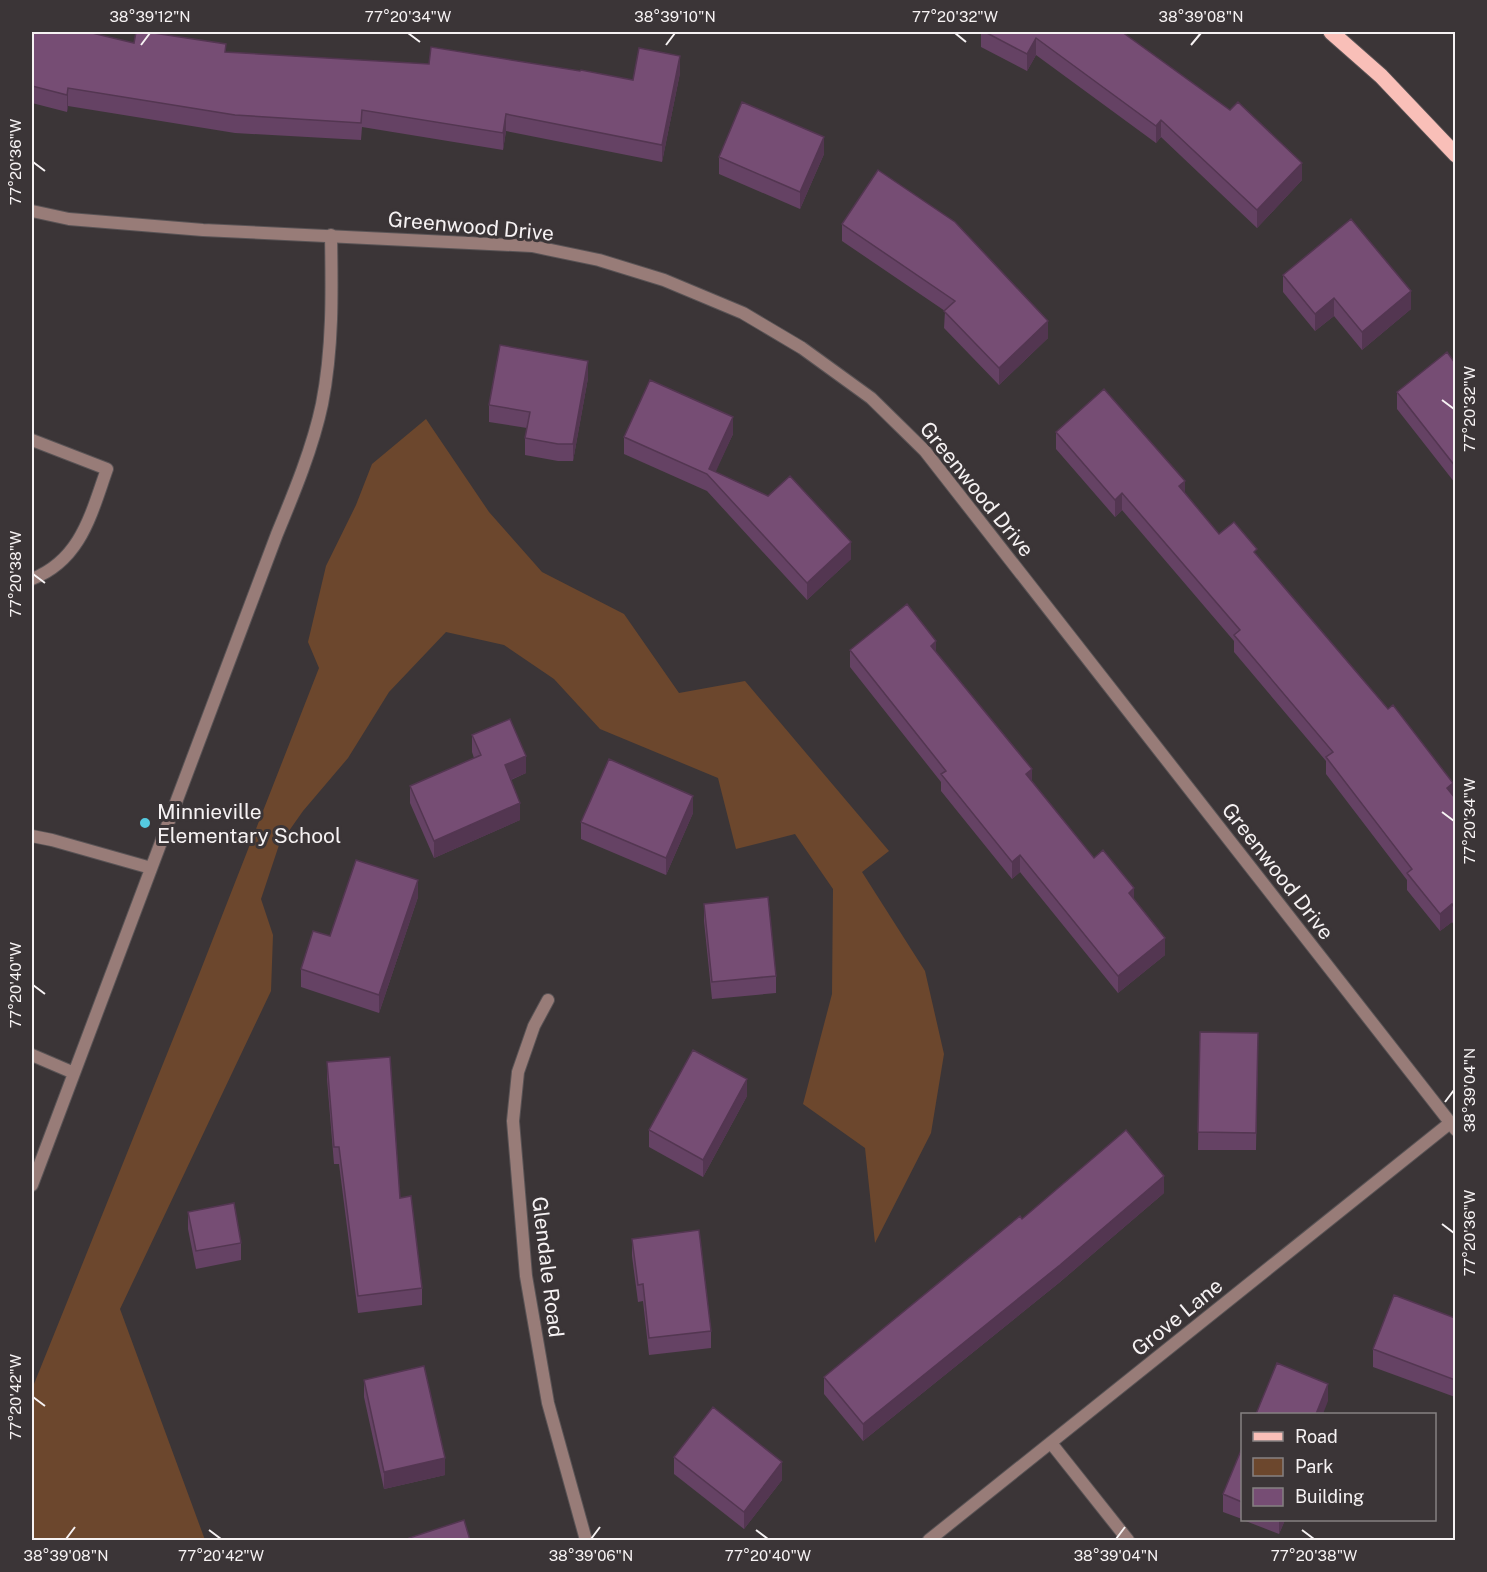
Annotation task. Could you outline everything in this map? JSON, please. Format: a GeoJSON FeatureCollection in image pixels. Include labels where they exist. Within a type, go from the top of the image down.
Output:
{"type":"FeatureCollection","features":[{"type":"Feature","properties":{"kind":"main road"},"geometry":{"type":"LineString","coordinates":[[1331,32],[1381,76],[1455,155]]}},
{"type":"Feature","properties":{"kind":"street","name":"Greenwood Drive"},"geometry":{"type":"LineString","coordinates":[[32,211],[69,219],[192,229],[532,246],[599,260],[664,280],[743,314],[802,348],[871,398],[925,451],[1453,1126]]}},
{"type":"Feature","properties":{"kind":"street"},"geometry":{"type":"LineString","coordinates":[[32,1185],[297,486],[322,404],[332,318],[331,235]]}},
{"type":"Feature","properties":{"kind":"street"},"geometry":{"type":"LineString","coordinates":[[32,440],[107,469],[86,528],[66,558],[32,579]]}},
{"type":"Feature","properties":{"kind":"street"},"geometry":{"type":"LineString","coordinates":[[32,836],[151,868]]}},
{"type":"Feature","properties":{"kind":"street","name":"Glendale Road"},"geometry":{"type":"LineString","coordinates":[[548,1000],[534,1026],[518,1072],[513,1121],[526,1276],[548,1403],[586,1540]]}},
{"type":"Feature","properties":{"kind":"street"},"geometry":{"type":"LineString","coordinates":[[32,1055],[74,1073]]}},
{"type":"Feature","properties":{"kind":"street","name":"Grove Lane"},"geometry":{"type":"LineString","coordinates":[[929,1540],[1453,1126]]}},
{"type":"Feature","properties":{"kind":"street"},"geometry":{"type":"LineString","coordinates":[[1051,1443],[1128,1540]]}},
{"type":"Feature","properties":{"kind":"green space"},"geometry":{"type":"Polygon","coordinates":[[[426,419],[489,512],[542,572],[624,614],[679,693],[745,681],[889,851],[862,872],[925,971],[944,1054],[931,1133],[875,1243],[865,1148],[803,1104],[832,994],[833,889],[795,834],[736,849],[718,778],[600,729],[554,679],[504,645],[446,632],[389,692],[348,758],[303,811],[279,845],[261,899],[273,935],[271,991],[120,1309],[205,1540],[32,1540],[32,1389],[198,977],[319,668],[308,642],[326,566],[356,505],[372,464],[426,419]]]}},
{"type":"Feature","properties":{"kind":"building"},"geometry":{"type":"Polygon","coordinates":[[[32,32],[88,32],[134,43],[136,32],[147,32],[226,44],[225,52],[429,64],[431,47],[633,80],[639,48],[680,56],[662,145],[506,114],[503,133],[362,110],[361,123],[235,115],[68,88],[67,95],[32,86],[32,32]]]}},
{"type":"Feature","properties":{"kind":"building"},"geometry":{"type":"Polygon","coordinates":[[[985,32],[1122,32],[1230,110],[1238,102],[1302,163],[1257,210],[1161,120],[1156,126],[1036,38],[1027,54],[985,32]]]}},
{"type":"Feature","properties":{"kind":"building"},"geometry":{"type":"Polygon","coordinates":[[[742,102],[824,137],[800,192],[719,157],[742,102]]]}},
{"type":"Feature","properties":{"kind":"building"},"geometry":{"type":"Polygon","coordinates":[[[878,170],[955,222],[1048,321],[999,368],[944,311],[955,301],[842,224],[878,170]]]}},
{"type":"Feature","properties":{"kind":"building"},"geometry":{"type":"Polygon","coordinates":[[[1351,219],[1411,291],[1362,332],[1334,298],[1315,314],[1283,275],[1351,219]]]}},
{"type":"Feature","properties":{"kind":"building"},"geometry":{"type":"Polygon","coordinates":[[[500,345],[588,361],[573,444],[558,444],[525,438],[530,412],[489,405],[500,345]]]}},
{"type":"Feature","properties":{"kind":"building"},"geometry":{"type":"Polygon","coordinates":[[[1447,352],[1455,363],[1455,466],[1397,392],[1447,352]]]}},
{"type":"Feature","properties":{"kind":"building"},"geometry":{"type":"Polygon","coordinates":[[[650,380],[733,417],[709,469],[768,496],[790,476],[851,542],[807,583],[707,474],[624,437],[650,380]]]}},
{"type":"Feature","properties":{"kind":"building"},"geometry":{"type":"Polygon","coordinates":[[[1104,389],[1185,481],[1179,486],[1219,534],[1234,522],[1257,549],[1254,552],[1388,709],[1393,705],[1453,783],[1447,788],[1455,798],[1455,909],[1452,904],[1440,914],[1407,873],[1412,869],[1326,757],[1333,752],[1234,635],[1240,630],[1122,493],[1115,500],[1056,432],[1104,389]]]}},
{"type":"Feature","properties":{"kind":"building"},"geometry":{"type":"Polygon","coordinates":[[[907,604],[936,641],[931,646],[1032,769],[1026,774],[1094,858],[1103,850],[1134,888],[1129,893],[1165,938],[1118,976],[1020,855],[1012,862],[941,774],[946,771],[850,650],[907,604]]]}},
{"type":"Feature","properties":{"kind":"building"},"geometry":{"type":"Polygon","coordinates":[[[510,719],[526,756],[505,765],[520,803],[434,841],[410,786],[481,755],[472,735],[510,719]]]}},
{"type":"Feature","properties":{"kind":"building"},"geometry":{"type":"Polygon","coordinates":[[[609,759],[693,796],[666,858],[581,822],[609,759]]]}},
{"type":"Feature","properties":{"kind":"building"},"geometry":{"type":"Polygon","coordinates":[[[356,860],[418,880],[379,995],[301,969],[313,931],[330,936],[356,860]]]}},
{"type":"Feature","properties":{"kind":"building"},"geometry":{"type":"Polygon","coordinates":[[[768,897],[776,976],[712,982],[704,904],[768,897]]]}},
{"type":"Feature","properties":{"kind":"building"},"geometry":{"type":"Polygon","coordinates":[[[1200,1032],[1258,1033],[1256,1133],[1198,1132],[1200,1032]]]}},
{"type":"Feature","properties":{"kind":"building"},"geometry":{"type":"Polygon","coordinates":[[[693,1050],[747,1079],[703,1160],[649,1130],[693,1050]]]}},
{"type":"Feature","properties":{"kind":"building"},"geometry":{"type":"Polygon","coordinates":[[[390,1057],[400,1198],[411,1196],[422,1288],[358,1296],[339,1147],[334,1147],[327,1062],[390,1057]]]}},
{"type":"Feature","properties":{"kind":"building"},"geometry":{"type":"Polygon","coordinates":[[[1126,1130],[1164,1176],[1060,1265],[863,1424],[824,1377],[1020,1216],[1022,1219],[1126,1130]]]}},
{"type":"Feature","properties":{"kind":"building"},"geometry":{"type":"Polygon","coordinates":[[[234,1203],[241,1243],[196,1251],[188,1212],[234,1203]]]}},
{"type":"Feature","properties":{"kind":"building"},"geometry":{"type":"Polygon","coordinates":[[[699,1230],[711,1331],[649,1338],[643,1284],[638,1285],[632,1239],[699,1230]]]}},
{"type":"Feature","properties":{"kind":"building"},"geometry":{"type":"Polygon","coordinates":[[[1394,1295],[1455,1318],[1455,1380],[1373,1349],[1394,1295]]]}},
{"type":"Feature","properties":{"kind":"building"},"geometry":{"type":"Polygon","coordinates":[[[1277,1363],[1328,1384],[1316,1413],[1256,1413],[1277,1363]]]}},
{"type":"Feature","properties":{"kind":"building"},"geometry":{"type":"Polygon","coordinates":[[[424,1366],[445,1458],[384,1472],[364,1380],[424,1366]]]}},
{"type":"Feature","properties":{"kind":"building"},"geometry":{"type":"Polygon","coordinates":[[[713,1407],[782,1462],[744,1512],[674,1457],[713,1407]]]}},
{"type":"Feature","properties":{"kind":"building"},"geometry":{"type":"Polygon","coordinates":[[[1241,1450],[1241,1502],[1223,1494],[1241,1450]]]}},
{"type":"Feature","properties":{"kind":"building"},"geometry":{"type":"Polygon","coordinates":[[[464,1520],[470,1540],[409,1540],[409,1538],[464,1520]]]}},
{"type":"Feature","properties":{"kind":"place","name":"Minnieville Elementary School"},"geometry":{"type":"Point","coordinates":[145,823]}}]}
